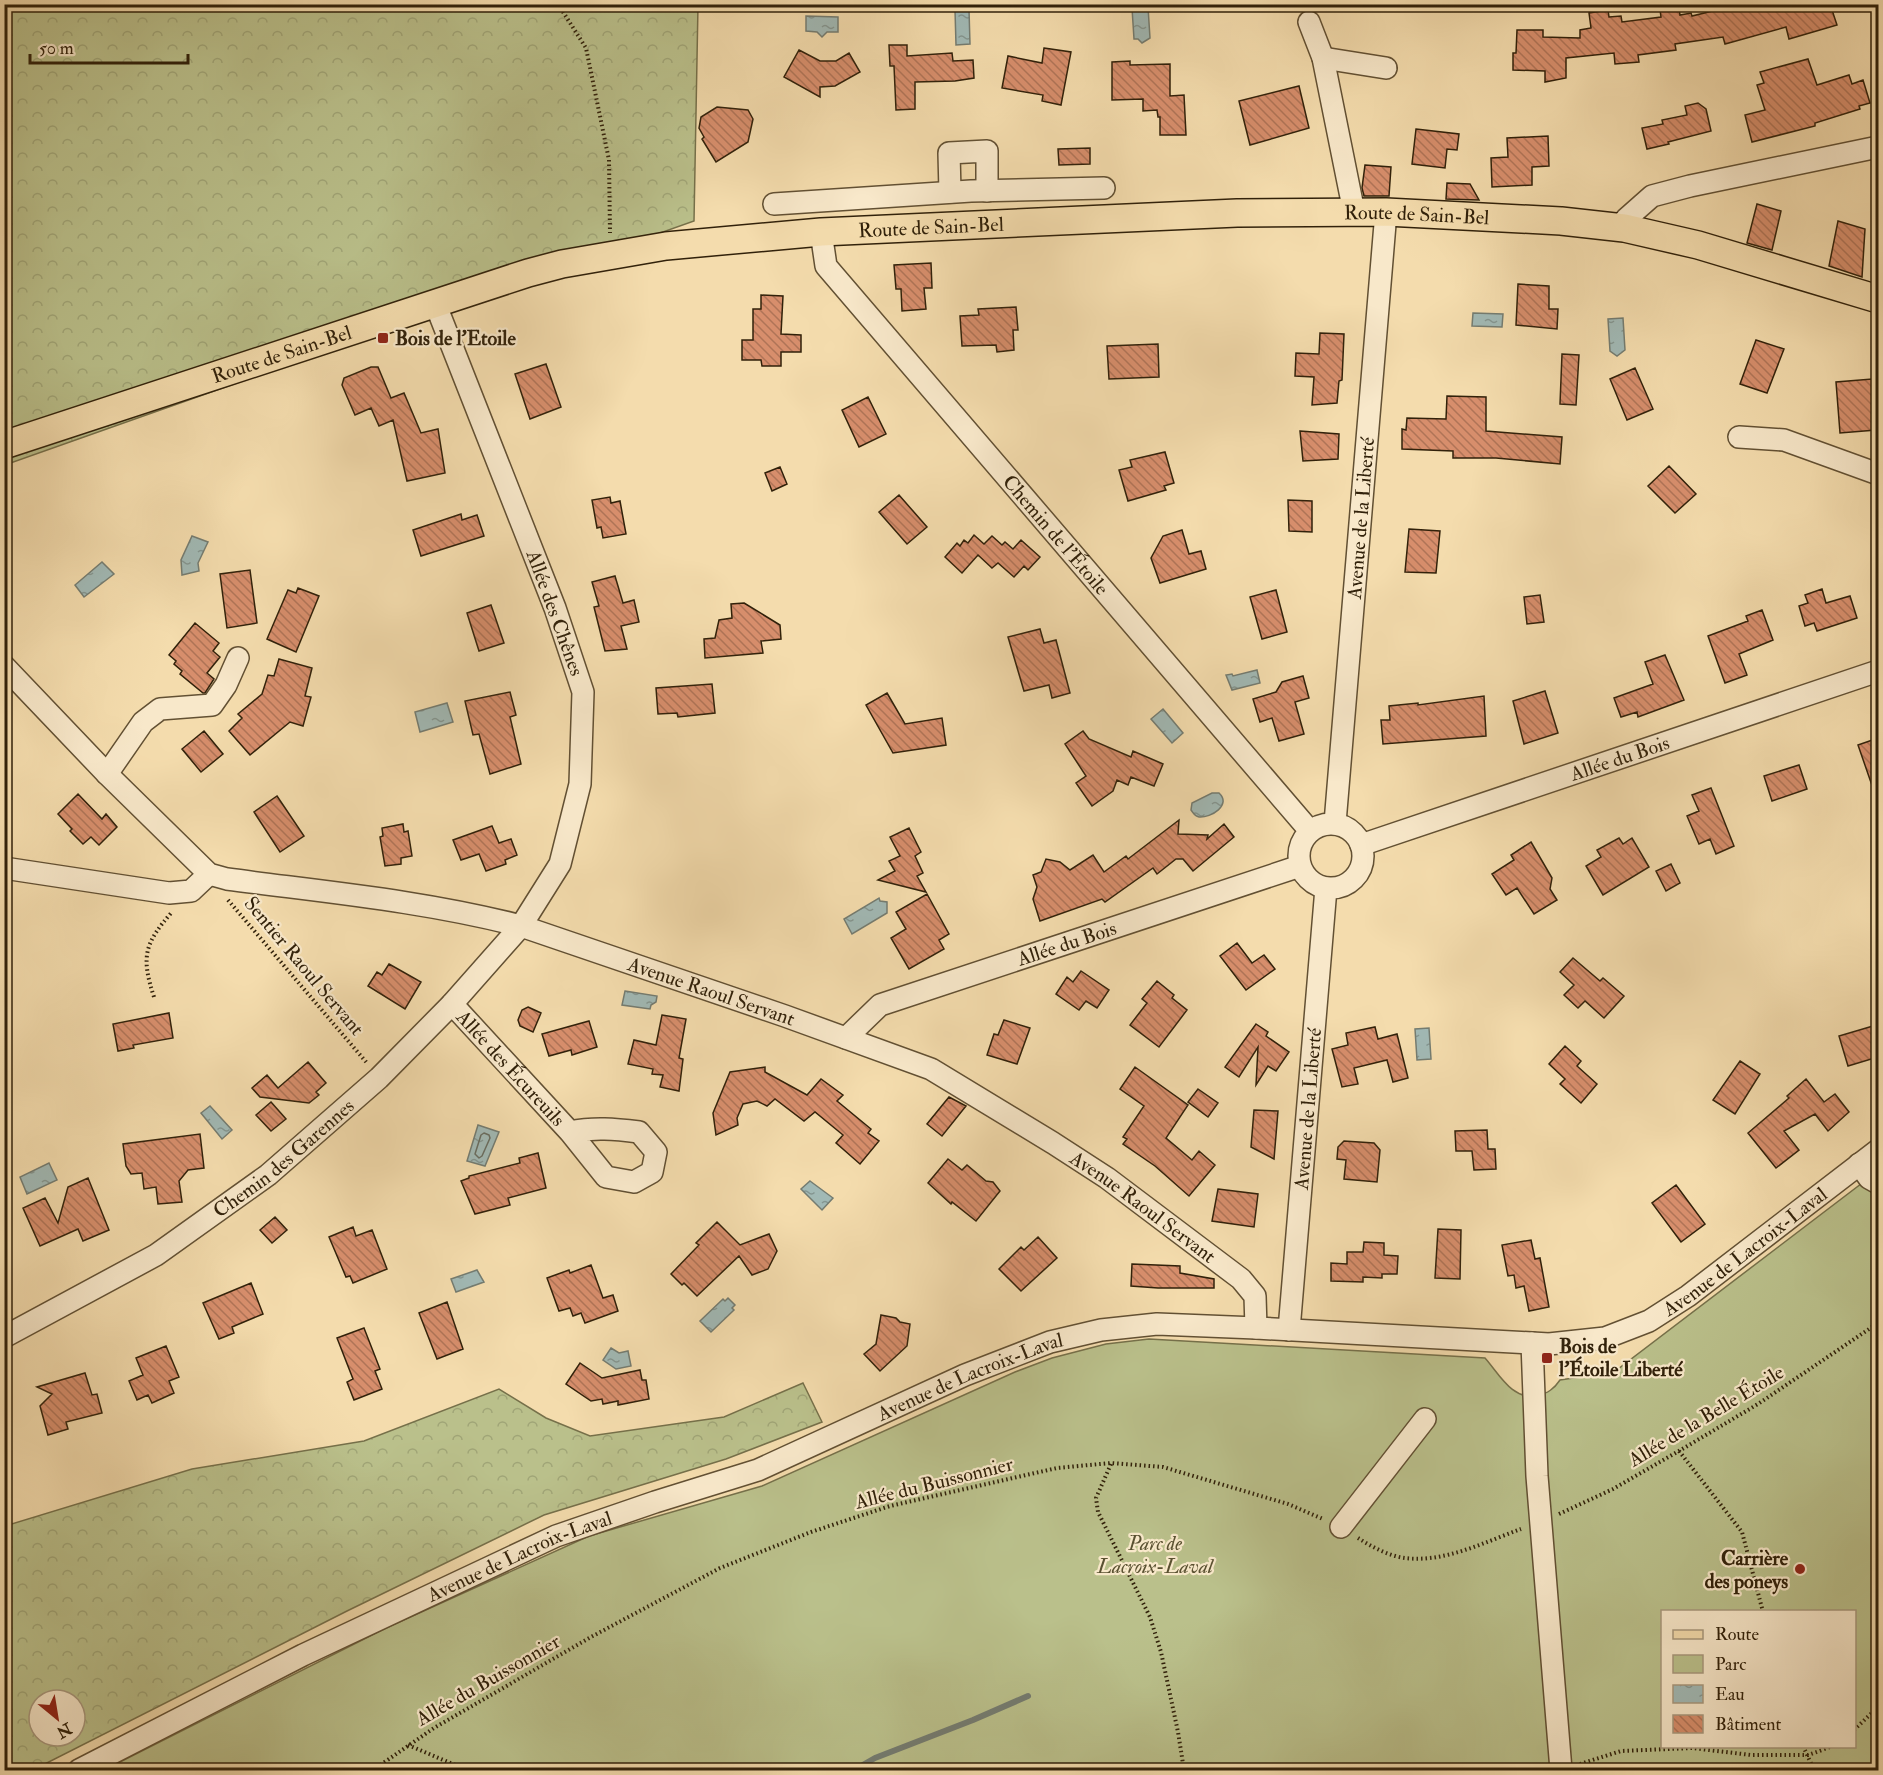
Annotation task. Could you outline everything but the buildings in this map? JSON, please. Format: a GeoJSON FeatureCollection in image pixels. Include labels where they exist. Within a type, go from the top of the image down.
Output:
{"type":"FeatureCollection","features":[{"type":"Feature","properties":{"kind":"main road","name":"Route de Sain-Bel"},"geometry":{"type":"LineString","coordinates":[[4,445],[495,283],[562,264],[666,246],[821,232],[1237,213],[1386,212],[1550,220],[1624,228],[1698,245],[1878,299]]}},
{"type":"Feature","properties":{"kind":"street"},"geometry":{"type":"LineString","coordinates":[[1309,22],[1323,58],[1354,212]]}},
{"type":"Feature","properties":{"kind":"street"},"geometry":{"type":"LineString","coordinates":[[1323,58],[1386,68]]}},
{"type":"Feature","properties":{"kind":"street"},"geometry":{"type":"LineString","coordinates":[[1624,228],[1626,219],[1652,196],[1878,147]]}},
{"type":"Feature","properties":{"kind":"street"},"geometry":{"type":"LineString","coordinates":[[950,192],[949,153],[987,151],[972,225]]}},
{"type":"Feature","properties":{"kind":"street"},"geometry":{"type":"LineString","coordinates":[[774,204],[950,192],[1104,188]]}},
{"type":"Feature","properties":{"kind":"street","name":"Avenue de la Liberté"},"geometry":{"type":"LineString","coordinates":[[1335,824],[1386,212]]}},
{"type":"Feature","properties":{"kind":"street","name":"Chemin de l'Étoile"},"geometry":{"type":"LineString","coordinates":[[821,232],[826,266],[1310,831]]}},
{"type":"Feature","properties":{"kind":"street","name":"Allée des Chênes"},"geometry":{"type":"LineString","coordinates":[[435,303],[555,608],[583,692],[580,784],[560,864],[520,926]]}},
{"type":"Feature","properties":{"kind":"street"},"geometry":{"type":"LineString","coordinates":[[1739,437],[1784,440],[1878,474]]}},
{"type":"Feature","properties":{"kind":"street"},"geometry":{"type":"LineString","coordinates":[[107,774],[143,722],[160,709],[212,705],[226,685],[238,658]]}},
{"type":"Feature","properties":{"kind":"street","name":"Avenue Raoul Servant"},"geometry":{"type":"LineString","coordinates":[[4,666],[107,774],[209,873],[227,879],[375,898],[479,915],[520,926],[932,1069],[1107,1179],[1240,1280],[1255,1296],[1256,1328]]}},
{"type":"Feature","properties":{"kind":"street","name":"Allée du Bois"},"geometry":{"type":"LineString","coordinates":[[1362,845],[1878,671]]}},
{"type":"Feature","properties":{"kind":"street"},"geometry":{"type":"LineString","coordinates":[[1335,824],[1351,830],[1362,845],[1363,856],[1356,876],[1347,884],[1337,888],[1326,888],[1310,880],[1300,866],[1299,847],[1303,838],[1310,831],[1321,825],[1335,824]]}},
{"type":"Feature","properties":{"kind":"street","name":"Allée du Bois"},"geometry":{"type":"LineString","coordinates":[[846,1038],[880,1005],[1300,866]]}},
{"type":"Feature","properties":{"kind":"street"},"geometry":{"type":"LineString","coordinates":[[4,868],[170,893],[191,891],[209,873]]}},
{"type":"Feature","properties":{"kind":"street","name":"Avenue de la Liberté"},"geometry":{"type":"LineString","coordinates":[[1289,1330],[1326,888]]}},
{"type":"Feature","properties":{"kind":"street","name":"Chemin des Garennes"},"geometry":{"type":"LineString","coordinates":[[4,1337],[156,1255],[268,1175],[379,1078],[452,1004],[520,926]]}},
{"type":"Feature","properties":{"kind":"street","name":"Allée des Écureuils"},"geometry":{"type":"LineString","coordinates":[[452,1004],[570,1132]]}},
{"type":"Feature","properties":{"kind":"street","name":"Avenue de Lacroix-Laval"},"geometry":{"type":"LineString","coordinates":[[79,1770],[303,1655],[556,1536],[758,1470],[965,1375],[1050,1342],[1101,1330],[1156,1324],[1549,1344],[1605,1338],[1649,1321],[1688,1296],[1878,1149]]}},
{"type":"Feature","properties":{"kind":"street"},"geometry":{"type":"LineString","coordinates":[[1859,1164],[1869,1178],[1878,1183]]}},
{"type":"Feature","properties":{"kind":"street"},"geometry":{"type":"LineString","coordinates":[[1532,1343],[1537,1476],[1566,1769]]}},
{"type":"Feature","properties":{"kind":"street"},"geometry":{"type":"LineString","coordinates":[[1341,1527],[1425,1419]]}},
{"type":"Feature","properties":{"kind":"path"},"geometry":{"type":"LineString","coordinates":[[558,4],[586,48],[609,160],[610,243]]}},
{"type":"Feature","properties":{"kind":"path","name":"Sentier Raoul Servant"},"geometry":{"type":"LineString","coordinates":[[209,873],[218,887],[379,1078]]}},
{"type":"Feature","properties":{"kind":"path"},"geometry":{"type":"LineString","coordinates":[[154,997],[147,974],[147,954],[153,935],[191,891]]}},
{"type":"Feature","properties":{"kind":"path","name":"Allée de la Belle Étoile"},"geometry":{"type":"LineString","coordinates":[[1542,1522],[1613,1489],[1679,1451],[1758,1404],[1878,1323]]}},
{"type":"Feature","properties":{"kind":"path"},"geometry":{"type":"LineString","coordinates":[[1679,1451],[1742,1532],[1763,1610]]}},
{"type":"Feature","properties":{"kind":"path"},"geometry":{"type":"LineString","coordinates":[[1111,1463],[1096,1498],[1098,1512],[1138,1592],[1158,1643],[1184,1770]]}},
{"type":"Feature","properties":{"kind":"path","name":"Allée du Buissonnier"},"geometry":{"type":"LineString","coordinates":[[373,1770],[434,1728],[591,1637],[720,1568],[811,1532],[890,1506],[1057,1468],[1111,1463],[1163,1467],[1288,1504],[1341,1527],[1373,1547],[1403,1558],[1431,1559],[1479,1545],[1542,1522]]}},
{"type":"Feature","properties":{"kind":"path"},"geometry":{"type":"LineString","coordinates":[[1856,1728],[1878,1707]]}},
{"type":"Feature","properties":{"kind":"path"},"geometry":{"type":"LineString","coordinates":[[408,1745],[467,1770]]}},
{"type":"Feature","properties":{"kind":"path"},"geometry":{"type":"LineString","coordinates":[[1566,1769],[1621,1751],[1633,1750],[1692,1748],[1751,1755],[1808,1755],[1827,1748]]}},
{"type":"Feature","properties":{"kind":"path"},"geometry":{"type":"LineString","coordinates":[[1804,1748],[1814,1770]]}},
{"type":"Feature","properties":{"kind":"green space"},"geometry":{"type":"Polygon","coordinates":[[[4,5],[698,5],[694,221],[5,465],[4,5]]]}},
{"type":"Feature","properties":{"kind":"green space","name":"Parc de Lacroix-Laval"},"geometry":{"type":"Polygon","coordinates":[[[1878,1171],[1878,1770],[104,1770],[386,1628],[589,1536],[762,1486],[1015,1372],[1052,1358],[1106,1344],[1149,1339],[1485,1358],[1507,1385],[1520,1394],[1528,1396],[1548,1392],[1560,1380],[1614,1372],[1878,1171]]]}},
{"type":"Feature","properties":{"kind":"green space"},"geometry":{"type":"Polygon","coordinates":[[[803,1383],[822,1422],[726,1459],[544,1515],[347,1611],[87,1743],[87,1688],[27,1688],[27,1748],[76,1748],[33,1770],[5,1770],[5,1526],[192,1469],[364,1441],[499,1389],[546,1418],[590,1436],[724,1417],[803,1383]]]}},
{"type":"Feature","properties":{"kind":"water"},"geometry":{"type":"Polygon","coordinates":[[[1148,7],[1150,38],[1142,43],[1134,39],[1132,8],[1148,7]]]}},
{"type":"Feature","properties":{"kind":"water"},"geometry":{"type":"Polygon","coordinates":[[[955,10],[969,10],[970,44],[956,45],[955,10]]]}},
{"type":"Feature","properties":{"kind":"water"},"geometry":{"type":"Polygon","coordinates":[[[806,16],[838,17],[838,32],[827,32],[822,37],[817,32],[806,31],[806,16]]]}},
{"type":"Feature","properties":{"kind":"water"},"geometry":{"type":"Polygon","coordinates":[[[1473,313],[1503,314],[1502,327],[1472,326],[1473,313]]]}},
{"type":"Feature","properties":{"kind":"water"},"geometry":{"type":"Polygon","coordinates":[[[1623,318],[1625,350],[1617,356],[1610,351],[1608,319],[1623,318]]]}},
{"type":"Feature","properties":{"kind":"water"},"geometry":{"type":"Polygon","coordinates":[[[192,536],[208,542],[198,563],[199,571],[182,575],[181,560],[192,536]]]}},
{"type":"Feature","properties":{"kind":"water"},"geometry":{"type":"Polygon","coordinates":[[[102,562],[114,574],[84,597],[75,585],[102,562]]]}},
{"type":"Feature","properties":{"kind":"water"},"geometry":{"type":"Polygon","coordinates":[[[1257,670],[1260,683],[1232,690],[1226,675],[1232,674],[1233,676],[1257,670]]]}},
{"type":"Feature","properties":{"kind":"water"},"geometry":{"type":"Polygon","coordinates":[[[447,703],[453,722],[420,732],[415,712],[447,703]]]}},
{"type":"Feature","properties":{"kind":"water"},"geometry":{"type":"Polygon","coordinates":[[[1163,709],[1183,733],[1172,743],[1151,719],[1163,709]]]}},
{"type":"Feature","properties":{"kind":"water"},"geometry":{"type":"Polygon","coordinates":[[[1212,793],[1219,793],[1223,802],[1222,806],[1214,813],[1204,817],[1195,815],[1191,810],[1192,803],[1212,793]]]}},
{"type":"Feature","properties":{"kind":"water"},"geometry":{"type":"Polygon","coordinates":[[[879,898],[880,901],[887,902],[887,913],[852,934],[844,919],[879,898]]]}},
{"type":"Feature","properties":{"kind":"water"},"geometry":{"type":"Polygon","coordinates":[[[625,991],[657,996],[656,1002],[651,1005],[650,1009],[622,1005],[625,991]]]}},
{"type":"Feature","properties":{"kind":"water"},"geometry":{"type":"Polygon","coordinates":[[[1429,1028],[1431,1059],[1417,1060],[1415,1029],[1429,1028]]]}},
{"type":"Feature","properties":{"kind":"water"},"geometry":{"type":"Polygon","coordinates":[[[210,1106],[232,1130],[222,1139],[201,1113],[210,1106]]]}},
{"type":"Feature","properties":{"kind":"water"},"geometry":{"type":"Polygon","coordinates":[[[478,1125],[499,1132],[485,1166],[467,1161],[478,1125]]]}},
{"type":"Feature","properties":{"kind":"water"},"geometry":{"type":"Polygon","coordinates":[[[49,1163],[57,1180],[27,1194],[20,1177],[49,1163]]]}},
{"type":"Feature","properties":{"kind":"water"},"geometry":{"type":"Polygon","coordinates":[[[810,1181],[833,1198],[822,1210],[801,1189],[810,1181]]]}},
{"type":"Feature","properties":{"kind":"water"},"geometry":{"type":"Polygon","coordinates":[[[477,1270],[484,1282],[456,1292],[451,1279],[477,1270]]]}},
{"type":"Feature","properties":{"kind":"water"},"geometry":{"type":"Polygon","coordinates":[[[728,1298],[735,1305],[732,1308],[734,1310],[711,1332],[700,1321],[723,1299],[725,1301],[728,1298]]]}},
{"type":"Feature","properties":{"kind":"water"},"geometry":{"type":"Polygon","coordinates":[[[611,1348],[619,1353],[628,1351],[631,1366],[616,1369],[603,1360],[611,1348]]]}},
{"type":"Feature","properties":{"kind":"waterway"},"geometry":{"type":"LineString","coordinates":[[854,1770],[875,1758],[1028,1696]]}},
{"type":"Feature","properties":{"kind":"place","name":"Bois de l'Etoile"},"geometry":{"type":"Point","coordinates":[383,338]}},
{"type":"Feature","properties":{"kind":"place","name":"Bois de l'Étoile Liberté"},"geometry":{"type":"Point","coordinates":[1547,1358]}},
{"type":"Feature","properties":{"kind":"place","name":"Carrière des poneys"},"geometry":{"type":"Point","coordinates":[1800,1569]}}]}
